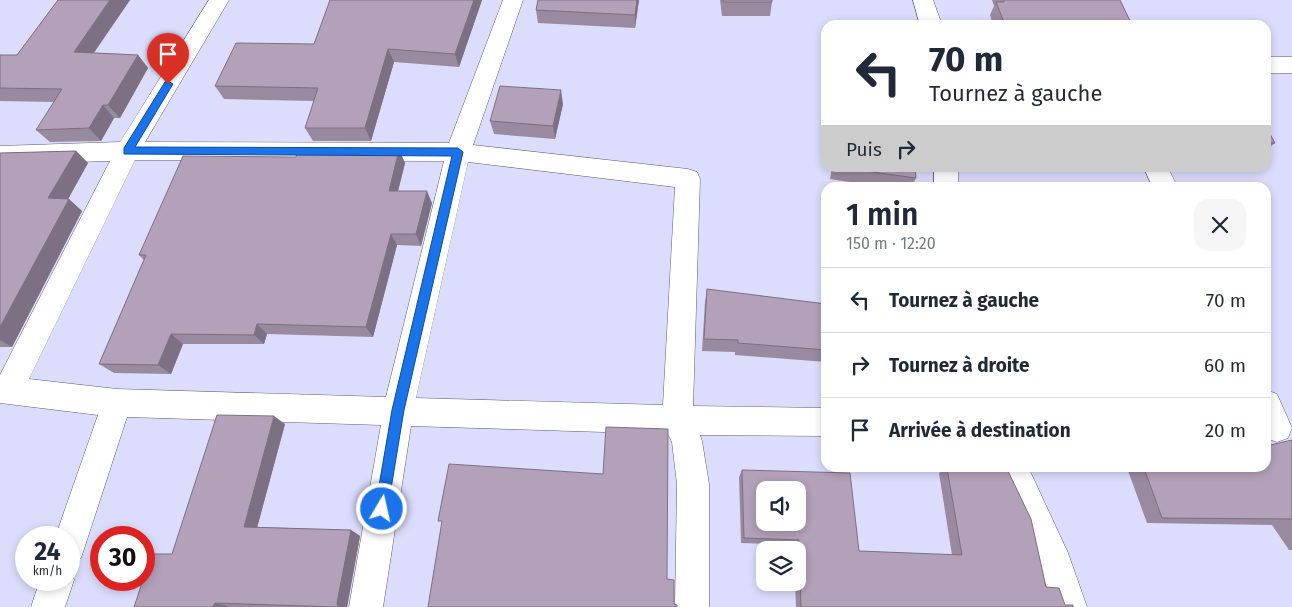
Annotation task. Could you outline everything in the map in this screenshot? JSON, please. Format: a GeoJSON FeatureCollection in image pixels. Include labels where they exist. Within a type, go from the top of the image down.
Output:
{"type":"FeatureCollection","features":[{"type":"Feature","properties":{"kind":"street"},"geometry":{"type":"LineString","coordinates":[[219,0],[128,151],[4,390],[118,403],[678,420],[821,422]]}},
{"type":"Feature","properties":{"kind":"street"},"geometry":{"type":"LineString","coordinates":[[366,607],[398,410],[458,152],[513,0]]}},
{"type":"Feature","properties":{"kind":"street"},"geometry":{"type":"LineString","coordinates":[[923,0],[929,20]]}},
{"type":"Feature","properties":{"kind":"street"},"geometry":{"type":"LineString","coordinates":[[1271,65],[1292,65]]}},
{"type":"Feature","properties":{"kind":"street"},"geometry":{"type":"LineString","coordinates":[[0,155],[128,151],[458,152],[688,178],[678,420],[687,441],[693,484],[692,607]]}},
{"type":"Feature","properties":{"kind":"street"},"geometry":{"type":"LineString","coordinates":[[76,526],[118,403]]}},
{"type":"Feature","properties":{"kind":"street"},"geometry":{"type":"LineString","coordinates":[[1013,472],[1056,565],[1070,607]]}},
{"type":"Feature","properties":{"kind":"street"},"geometry":{"type":"LineString","coordinates":[[48,607],[53,591]]}},
{"type":"Feature","properties":{"kind":"building"},"geometry":{"type":"Polygon","coordinates":[[[58,0],[110,0],[74,52],[138,55],[108,105],[103,105],[89,128],[36,130],[62,89],[0,88],[0,55],[17,55],[58,0]]]}},
{"type":"Feature","properties":{"kind":"building"},"geometry":{"type":"Polygon","coordinates":[[[330,0],[474,0],[455,54],[388,49],[365,128],[305,128],[318,88],[215,86],[236,43],[314,44],[330,0]]]}},
{"type":"Feature","properties":{"kind":"building"},"geometry":{"type":"Polygon","coordinates":[[[538,0],[637,0],[635,15],[536,10],[538,0]]]}},
{"type":"Feature","properties":{"kind":"building"},"geometry":{"type":"Polygon","coordinates":[[[723,0],[772,0],[772,2],[724,2],[723,0]]]}},
{"type":"Feature","properties":{"kind":"building"},"geometry":{"type":"Polygon","coordinates":[[[1004,0],[1120,0],[1130,20],[1003,20],[996,2],[1004,2],[1004,0]]]}},
{"type":"Feature","properties":{"kind":"building"},"geometry":{"type":"Polygon","coordinates":[[[500,86],[561,90],[553,126],[490,121],[500,86]]]}},
{"type":"Feature","properties":{"kind":"building"},"geometry":{"type":"Polygon","coordinates":[[[298,150],[399,150],[389,191],[427,191],[416,234],[391,234],[366,327],[257,324],[254,335],[171,334],[158,365],[99,364],[146,255],[139,255],[183,156],[296,157],[298,150]]]}},
{"type":"Feature","properties":{"kind":"building"},"geometry":{"type":"Polygon","coordinates":[[[76,151],[48,198],[69,199],[0,327],[0,153],[76,151]]]}},
{"type":"Feature","properties":{"kind":"building"},"geometry":{"type":"Polygon","coordinates":[[[872,172],[915,172],[916,178],[872,172]]]}},
{"type":"Feature","properties":{"kind":"building"},"geometry":{"type":"Polygon","coordinates":[[[707,289],[821,303],[821,350],[738,343],[738,340],[704,339],[707,289]]]}},
{"type":"Feature","properties":{"kind":"building"},"geometry":{"type":"Polygon","coordinates":[[[217,415],[274,416],[244,527],[351,530],[337,603],[338,607],[215,603],[213,607],[134,607],[139,591],[155,591],[155,554],[172,554],[217,415]]]}},
{"type":"Feature","properties":{"kind":"building"},"geometry":{"type":"Polygon","coordinates":[[[606,427],[668,429],[667,579],[674,580],[674,604],[677,607],[428,607],[442,521],[438,521],[449,464],[603,474],[606,427]]]}},
{"type":"Feature","properties":{"kind":"building"},"geometry":{"type":"Polygon","coordinates":[[[1292,440],[1292,520],[1162,518],[1145,472],[1271,472],[1271,445],[1292,440]]]}},
{"type":"Feature","properties":{"kind":"building"},"geometry":{"type":"Polygon","coordinates":[[[742,470],[850,473],[859,551],[962,555],[948,472],[1008,472],[1031,519],[1046,587],[1059,588],[1065,605],[1073,605],[1073,607],[801,607],[801,591],[806,591],[806,541],[744,538],[742,470]]]}},
{"type":"Feature","properties":{"kind":"route"},"geometry":{"type":"LineString","coordinates":[[168,84],[128,151],[458,152],[398,410],[382,509]]}}]}
